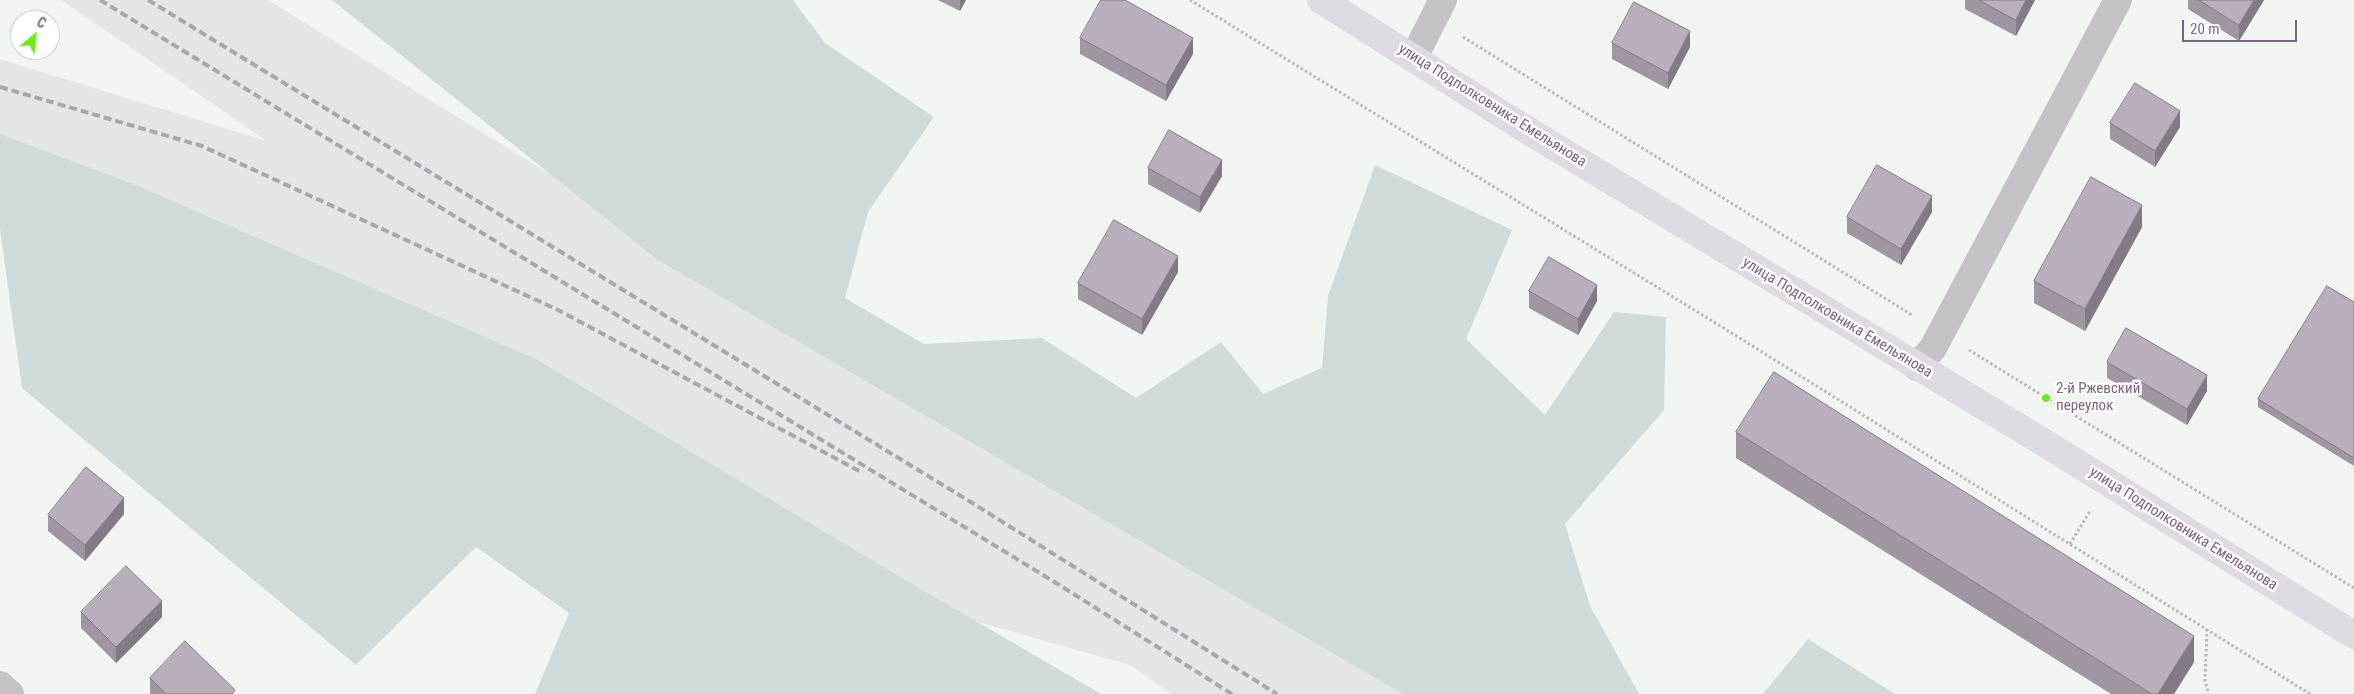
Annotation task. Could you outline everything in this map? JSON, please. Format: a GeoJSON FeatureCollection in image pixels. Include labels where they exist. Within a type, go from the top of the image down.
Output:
{"type":"FeatureCollection","features":[{"type":"Feature","properties":{"kind":"main road","name":"улица Подполковника Емельянова"},"geometry":{"type":"LineString","coordinates":[[1321,0],[1520,125],[2043,442],[2354,635]]}},
{"type":"Feature","properties":{"kind":"street"},"geometry":{"type":"LineString","coordinates":[[1917,367],[1933,348],[2118,0]]}},
{"type":"Feature","properties":{"kind":"street"},"geometry":{"type":"LineString","coordinates":[[1414,57],[1438,9]]}},
{"type":"Feature","properties":{"kind":"street"},"geometry":{"type":"LineString","coordinates":[[0,685],[10,694]]}},
{"type":"Feature","properties":{"kind":"path"},"geometry":{"type":"LineString","coordinates":[[1190,0],[1722,327],[2310,694]]}},
{"type":"Feature","properties":{"kind":"path"},"geometry":{"type":"LineString","coordinates":[[1438,9],[1940,333],[2354,588]]}},
{"type":"Feature","properties":{"kind":"path"},"geometry":{"type":"LineString","coordinates":[[2207,630],[2205,681],[2208,694]]}},
{"type":"Feature","properties":{"kind":"shaded area"},"geometry":{"type":"Polygon","coordinates":[[[61,0],[268,0],[966,431],[1408,694],[1172,694],[1130,665],[953,615],[0,184],[0,59],[267,141],[61,0]]]}},
{"type":"Feature","properties":{"kind":"shaded area"},"geometry":{"type":"Polygon","coordinates":[[[332,0],[793,0],[825,43],[934,117],[868,212],[845,298],[924,344],[1042,338],[1136,398],[1221,342],[1263,394],[1322,368],[1328,296],[1375,165],[1512,230],[1466,339],[1545,415],[1614,312],[1666,317],[1664,410],[1565,524],[1590,606],[1639,694],[1403,694],[658,260],[332,0]]]}},
{"type":"Feature","properties":{"kind":"shaded area"},"geometry":{"type":"Polygon","coordinates":[[[0,134],[131,183],[536,359],[907,581],[1101,694],[535,694],[569,613],[476,547],[356,665],[22,388],[0,229],[0,134]]]}},
{"type":"Feature","properties":{"kind":"shaded area"},"geometry":{"type":"Polygon","coordinates":[[[1808,639],[1895,694],[1763,694],[1808,639]]]}},
{"type":"Feature","properties":{"kind":"building"},"geometry":{"type":"Polygon","coordinates":[[[1101,0],[1125,0],[1193,38],[1166,85],[1080,38],[1101,0]]]}},
{"type":"Feature","properties":{"kind":"building"},"geometry":{"type":"Polygon","coordinates":[[[1979,0],[2026,0],[2016,20],[1979,0]]]}},
{"type":"Feature","properties":{"kind":"building"},"geometry":{"type":"Polygon","coordinates":[[[2199,0],[2254,0],[2239,25],[2199,0]]]}},
{"type":"Feature","properties":{"kind":"building"},"geometry":{"type":"Polygon","coordinates":[[[1634,2],[1690,31],[1668,73],[1612,43],[1634,2]]]}},
{"type":"Feature","properties":{"kind":"building"},"geometry":{"type":"Polygon","coordinates":[[[2135,83],[2180,111],[2155,151],[2110,123],[2135,83]]]}},
{"type":"Feature","properties":{"kind":"building"},"geometry":{"type":"Polygon","coordinates":[[[1169,130],[1222,160],[1200,197],[1148,168],[1169,130]]]}},
{"type":"Feature","properties":{"kind":"building"},"geometry":{"type":"Polygon","coordinates":[[[1877,165],[1932,196],[1901,249],[1847,217],[1877,165]]]}},
{"type":"Feature","properties":{"kind":"building"},"geometry":{"type":"Polygon","coordinates":[[[2091,177],[2142,205],[2085,309],[2034,281],[2091,177]]]}},
{"type":"Feature","properties":{"kind":"building"},"geometry":{"type":"Polygon","coordinates":[[[1114,220],[1178,256],[1142,319],[1078,283],[1114,220]]]}},
{"type":"Feature","properties":{"kind":"building"},"geometry":{"type":"Polygon","coordinates":[[[1549,257],[1597,285],[1578,319],[1529,291],[1549,257]]]}},
{"type":"Feature","properties":{"kind":"building"},"geometry":{"type":"Polygon","coordinates":[[[2327,286],[2354,302],[2354,458],[2258,399],[2327,286]]]}},
{"type":"Feature","properties":{"kind":"building"},"geometry":{"type":"Polygon","coordinates":[[[2126,328],[2207,375],[2187,409],[2107,362],[2126,328]]]}},
{"type":"Feature","properties":{"kind":"building"},"geometry":{"type":"Polygon","coordinates":[[[1774,372],[2194,636],[2158,694],[2152,694],[1736,432],[1774,372]]]}},
{"type":"Feature","properties":{"kind":"building"},"geometry":{"type":"Polygon","coordinates":[[[86,467],[124,498],[85,545],[48,515],[86,467]]]}},
{"type":"Feature","properties":{"kind":"building"},"geometry":{"type":"Polygon","coordinates":[[[126,566],[162,601],[116,647],[81,612],[126,566]]]}},
{"type":"Feature","properties":{"kind":"building"},"geometry":{"type":"Polygon","coordinates":[[[185,641],[235,690],[232,694],[166,694],[150,678],[185,641]]]}},
{"type":"Feature","properties":{"kind":"railway"},"geometry":{"type":"LineString","coordinates":[[100,0],[1053,581],[1232,694]]}},
{"type":"Feature","properties":{"kind":"railway"},"geometry":{"type":"LineString","coordinates":[[148,0],[974,504],[1277,694]]}},
{"type":"Feature","properties":{"kind":"railway"},"geometry":{"type":"LineString","coordinates":[[0,87],[202,146],[558,310],[861,472]]}},
{"type":"Feature","properties":{"kind":"place","name":"2-й Ржевский переулок"},"geometry":{"type":"Point","coordinates":[2046,398]}}]}
